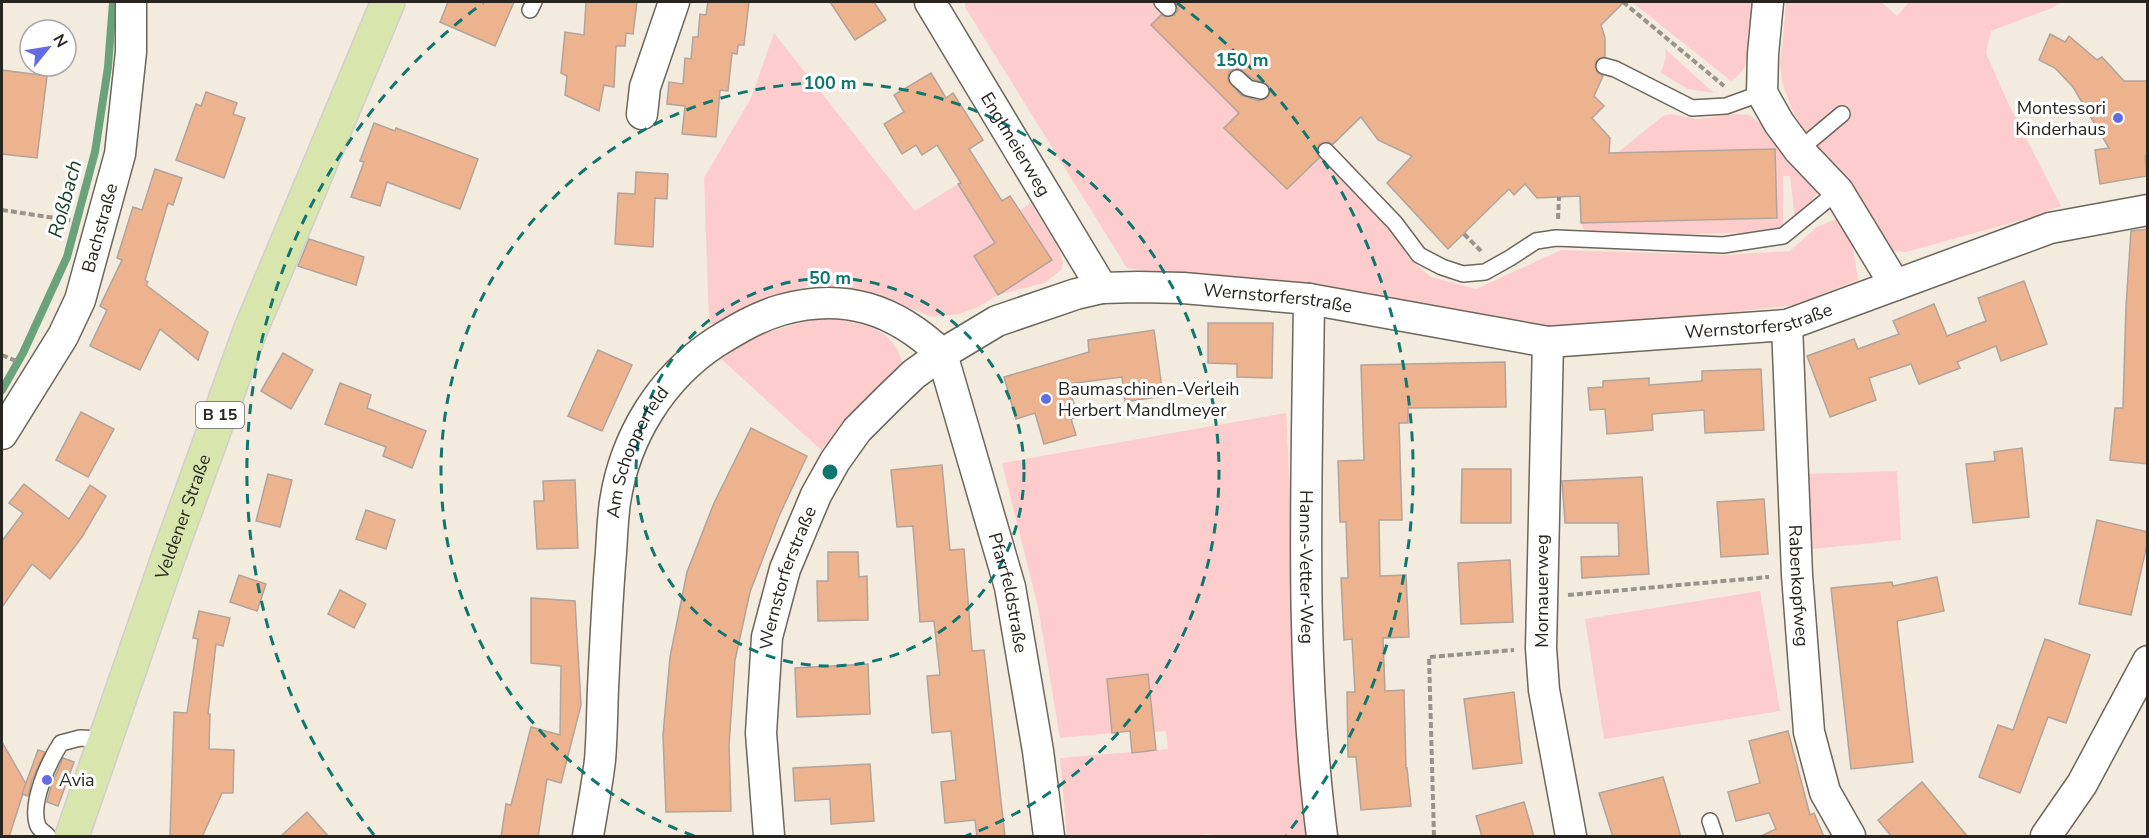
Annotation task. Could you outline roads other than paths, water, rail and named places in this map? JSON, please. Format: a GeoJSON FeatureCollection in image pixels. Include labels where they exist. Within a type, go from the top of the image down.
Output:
{"type":"FeatureCollection","features":[{"type":"Feature","properties":{"kind":"main road","name":"Veldener Straße"},"geometry":{"type":"LineString","coordinates":[[72,837],[250,331],[388,2]]}},
{"type":"Feature","properties":{"kind":"street","name":"Bachstraße"},"geometry":{"type":"LineString","coordinates":[[2,435],[58,345],[80,300],[120,154],[132,52],[131,2]]}},
{"type":"Feature","properties":{"kind":"street"},"geometry":{"type":"LineString","coordinates":[[642,114],[645,87],[674,2]]}},
{"type":"Feature","properties":{"kind":"street","name":"Englmeierweg"},"geometry":{"type":"LineString","coordinates":[[930,2],[1102,288]]}},
{"type":"Feature","properties":{"kind":"street"},"geometry":{"type":"LineString","coordinates":[[1768,2],[1763,54],[1752,97],[1779,123],[1799,150],[1838,191],[1895,285]]}},
{"type":"Feature","properties":{"kind":"street","name":"Wernstorferstraße"},"geometry":{"type":"LineString","coordinates":[[769,837],[761,733],[767,637],[785,569],[816,495],[835,461],[857,430],[914,374],[997,321],[1076,294],[1102,288],[1183,288],[1309,299],[1548,342],[1787,325],[2050,228],[2148,210]]}},
{"type":"Feature","properties":{"kind":"street","name":"Hanns-Vetter-Weg"},"geometry":{"type":"LineString","coordinates":[[1309,299],[1306,534],[1309,677],[1314,778],[1322,837]]}},
{"type":"Feature","properties":{"kind":"street","name":"Am Schopperfeld"},"geometry":{"type":"LineString","coordinates":[[588,837],[600,760],[605,623],[615,502],[626,459],[640,425],[659,395],[683,366],[717,341],[743,325],[771,313],[799,305],[847,302],[868,307],[887,314],[908,326],[926,338],[942,354]]}},
{"type":"Feature","properties":{"kind":"street","name":"Rabenkopfweg"},"geometry":{"type":"LineString","coordinates":[[1787,325],[1797,575],[1809,732],[1825,792],[1850,837]]}},
{"type":"Feature","properties":{"kind":"street","name":"Mornauerweg"},"geometry":{"type":"LineString","coordinates":[[1548,342],[1541,648],[1544,690],[1571,837]]}},
{"type":"Feature","properties":{"kind":"street","name":"Pfarrfeldstraße"},"geometry":{"type":"LineString","coordinates":[[942,354],[1010,587],[1038,752],[1049,837]]}},
{"type":"Feature","properties":{"kind":"street"},"geometry":{"type":"LineString","coordinates":[[2046,837],[2082,784],[2148,662]]}},
{"type":"Feature","properties":{"kind":"lane"},"geometry":{"type":"LineString","coordinates":[[1604,66],[1615,69],[1692,108],[1726,106],[1752,97]]}},
{"type":"Feature","properties":{"kind":"lane"},"geometry":{"type":"LineString","coordinates":[[1238,78],[1248,88],[1261,92]]}},
{"type":"Feature","properties":{"kind":"lane"},"geometry":{"type":"LineString","coordinates":[[1799,150],[1842,114]]}},
{"type":"Feature","properties":{"kind":"lane"},"geometry":{"type":"LineString","coordinates":[[1326,151],[1395,223],[1419,255],[1442,267],[1463,274],[1485,272],[1536,241],[1556,238],[1723,245],[1784,236],[1838,191]]}},
{"type":"Feature","properties":{"kind":"lane"},"geometry":{"type":"LineString","coordinates":[[48,837],[38,827],[36,811],[50,761],[61,743],[80,738],[105,739]]}},
{"type":"Feature","properties":{"kind":"lane"},"geometry":{"type":"LineString","coordinates":[[1710,821],[1715,837]]}},
{"type":"Feature","properties":{"kind":"waterway","name":"Roßbach"},"geometry":{"type":"LineString","coordinates":[[2,390],[23,353],[67,257],[95,152],[108,67],[113,2]]}},
{"type":"Feature","properties":{"kind":"place","name":"Montessori Kinderhaus"},"geometry":{"type":"Point","coordinates":[2118,118]}},
{"type":"Feature","properties":{"kind":"place","name":"Baumaschinen-Verleih Herbert Mandlmeyer"},"geometry":{"type":"Point","coordinates":[1046,399]}},
{"type":"Feature","properties":{"kind":"place","name":"Avia"},"geometry":{"type":"Point","coordinates":[47,780]}}]}
